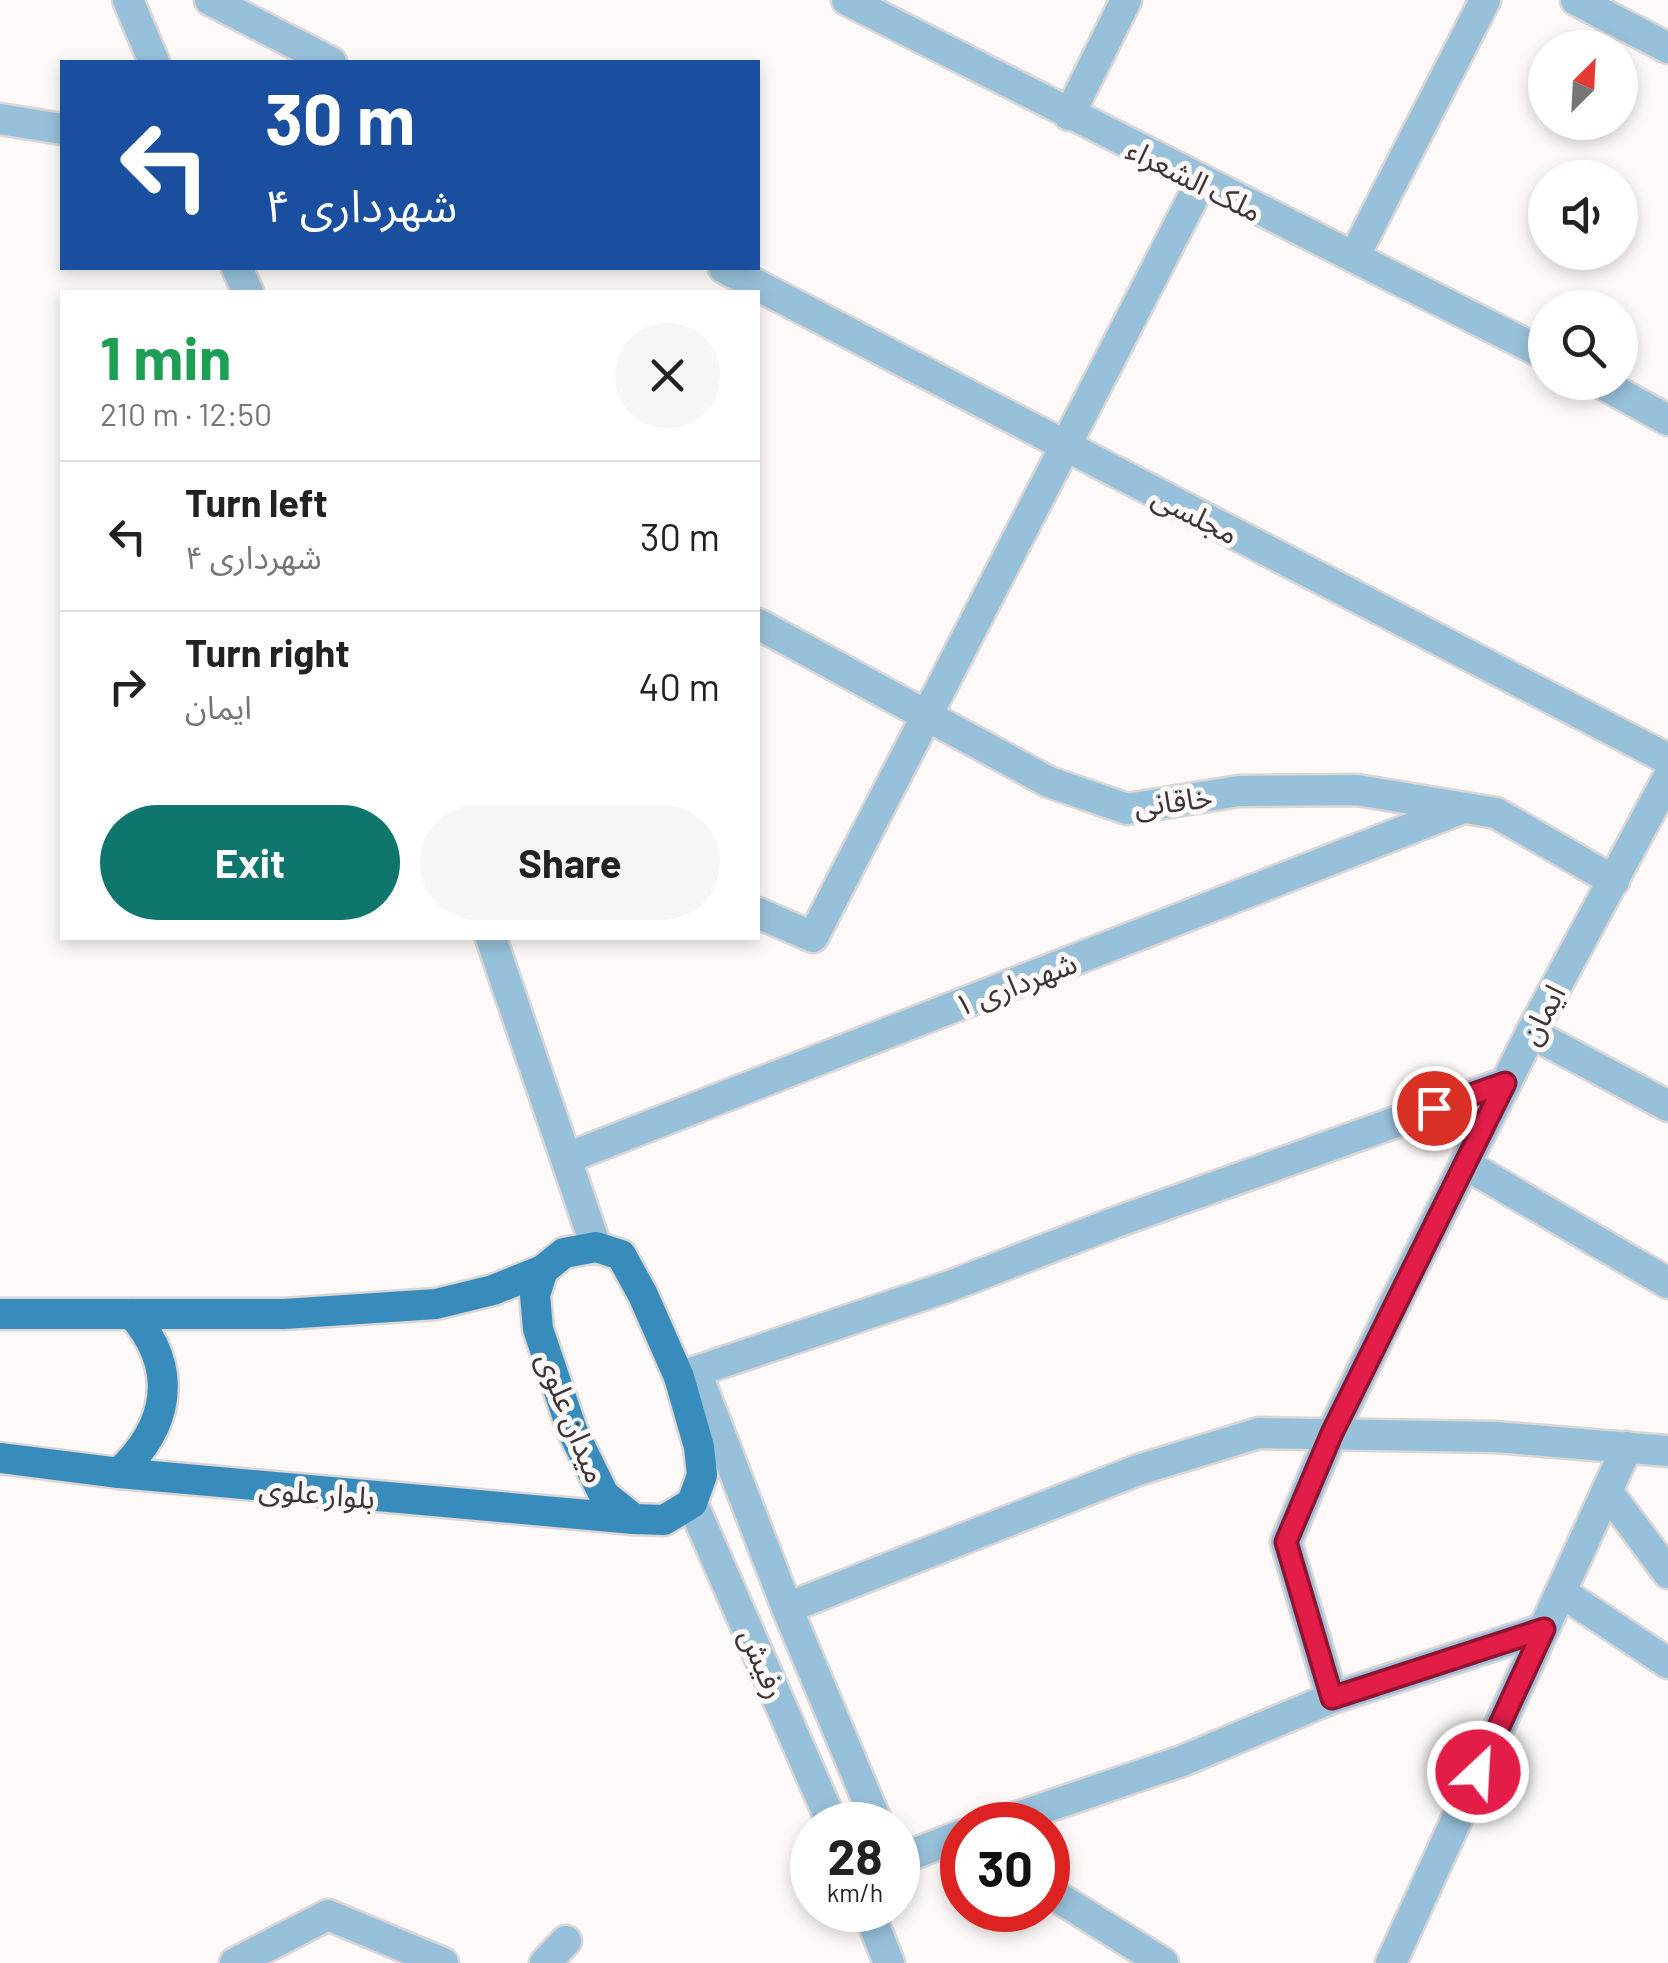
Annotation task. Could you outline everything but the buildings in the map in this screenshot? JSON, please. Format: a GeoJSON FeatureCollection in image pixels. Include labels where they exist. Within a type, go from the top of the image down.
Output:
{"type":"FeatureCollection","features":[{"type":"Feature","properties":{"kind":"main road"},"geometry":{"type":"LineString","coordinates":[[0,1314],[284,1314],[436,1304],[493,1290],[543,1270],[564,1253],[596,1247],[621,1255],[687,1374],[702,1475],[692,1503],[664,1520],[634,1520]]}},
{"type":"Feature","properties":{"kind":"main road","name":"میدان علوی"},"geometry":{"type":"LineString","coordinates":[[543,1270],[534,1295],[538,1329],[572,1430],[604,1494],[634,1520]]}},
{"type":"Feature","properties":{"kind":"main road"},"geometry":{"type":"LineString","coordinates":[[119,1473],[141,1452],[149,1438],[163,1394],[160,1363],[149,1334],[132,1314]]}},
{"type":"Feature","properties":{"kind":"main road","name":"بلوار علوی"},"geometry":{"type":"LineString","coordinates":[[0,1458],[119,1473],[634,1520]]}},
{"type":"Feature","properties":{"kind":"street"},"geometry":{"type":"LineString","coordinates":[[128,0],[153,60]]}},
{"type":"Feature","properties":{"kind":"street"},"geometry":{"type":"LineString","coordinates":[[210,0],[327,60]]}},
{"type":"Feature","properties":{"kind":"street","name":"ملک الشعراء"},"geometry":{"type":"LineString","coordinates":[[847,0],[1528,345]]}},
{"type":"Feature","properties":{"kind":"street"},"geometry":{"type":"LineString","coordinates":[[1069,115],[1126,0]]}},
{"type":"Feature","properties":{"kind":"street"},"geometry":{"type":"LineString","coordinates":[[1354,257],[1485,0]]}},
{"type":"Feature","properties":{"kind":"street"},"geometry":{"type":"LineString","coordinates":[[1576,0],[1668,48]]}},
{"type":"Feature","properties":{"kind":"street"},"geometry":{"type":"LineString","coordinates":[[0,119],[60,129]]}},
{"type":"Feature","properties":{"kind":"street"},"geometry":{"type":"LineString","coordinates":[[760,915],[813,937],[1201,182]]}},
{"type":"Feature","properties":{"kind":"street","name":"مجلسی"},"geometry":{"type":"LineString","coordinates":[[728,270],[1668,759]]}},
{"type":"Feature","properties":{"kind":"street"},"geometry":{"type":"LineString","coordinates":[[1631,400],[1668,420]]}},
{"type":"Feature","properties":{"kind":"street","name":"خاقانی"},"geometry":{"type":"LineString","coordinates":[[760,625],[1049,782],[1126,809],[1239,791],[1358,790],[1496,813],[1614,881]]}},
{"type":"Feature","properties":{"kind":"street","name":"ایمان"},"geometry":{"type":"LineString","coordinates":[[1332,1698],[1286,1542],[1332,1433],[1505,1083],[1668,778]]}},
{"type":"Feature","properties":{"kind":"street","name":"شهرداری ۱"},"geometry":{"type":"LineString","coordinates":[[567,1158],[1462,808]]}},
{"type":"Feature","properties":{"kind":"street"},"geometry":{"type":"LineString","coordinates":[[492,940],[596,1247]]}},
{"type":"Feature","properties":{"kind":"street"},"geometry":{"type":"LineString","coordinates":[[1531,1033],[1668,1106]]}},
{"type":"Feature","properties":{"kind":"street"},"geometry":{"type":"LineString","coordinates":[[868,1802],[687,1374],[950,1286],[1505,1083]]}},
{"type":"Feature","properties":{"kind":"street"},"geometry":{"type":"LineString","coordinates":[[1465,1164],[1668,1283]]}},
{"type":"Feature","properties":{"kind":"street"},"geometry":{"type":"LineString","coordinates":[[788,1608],[1138,1470],[1259,1433],[1496,1437],[1668,1450]]}},
{"type":"Feature","properties":{"kind":"street"},"geometry":{"type":"LineString","coordinates":[[1402,1959],[1627,1447]]}},
{"type":"Feature","properties":{"kind":"street"},"geometry":{"type":"LineString","coordinates":[[1607,1491],[1668,1573]]}},
{"type":"Feature","properties":{"kind":"street","name":"رفیش"},"geometry":{"type":"LineString","coordinates":[[692,1503],[823,1802]]}},
{"type":"Feature","properties":{"kind":"street"},"geometry":{"type":"LineString","coordinates":[[1561,1592],[1668,1662]]}},
{"type":"Feature","properties":{"kind":"street"},"geometry":{"type":"LineString","coordinates":[[1062,1802],[1182,1761],[1332,1698],[1544,1629]]}},
{"type":"Feature","properties":{"kind":"street"},"geometry":{"type":"LineString","coordinates":[[1070,1906],[1163,1963]]}},
{"type":"Feature","properties":{"kind":"street"},"geometry":{"type":"LineString","coordinates":[[235,1963],[328,1915],[443,1963]]}},
{"type":"Feature","properties":{"kind":"street"},"geometry":{"type":"LineString","coordinates":[[877,1932],[890,1963]]}},
{"type":"Feature","properties":{"kind":"route"},"geometry":{"type":"LineString","coordinates":[[1434,1108],[1505,1083],[1332,1433],[1286,1542],[1332,1698],[1544,1629],[1478,1772]]}}]}
